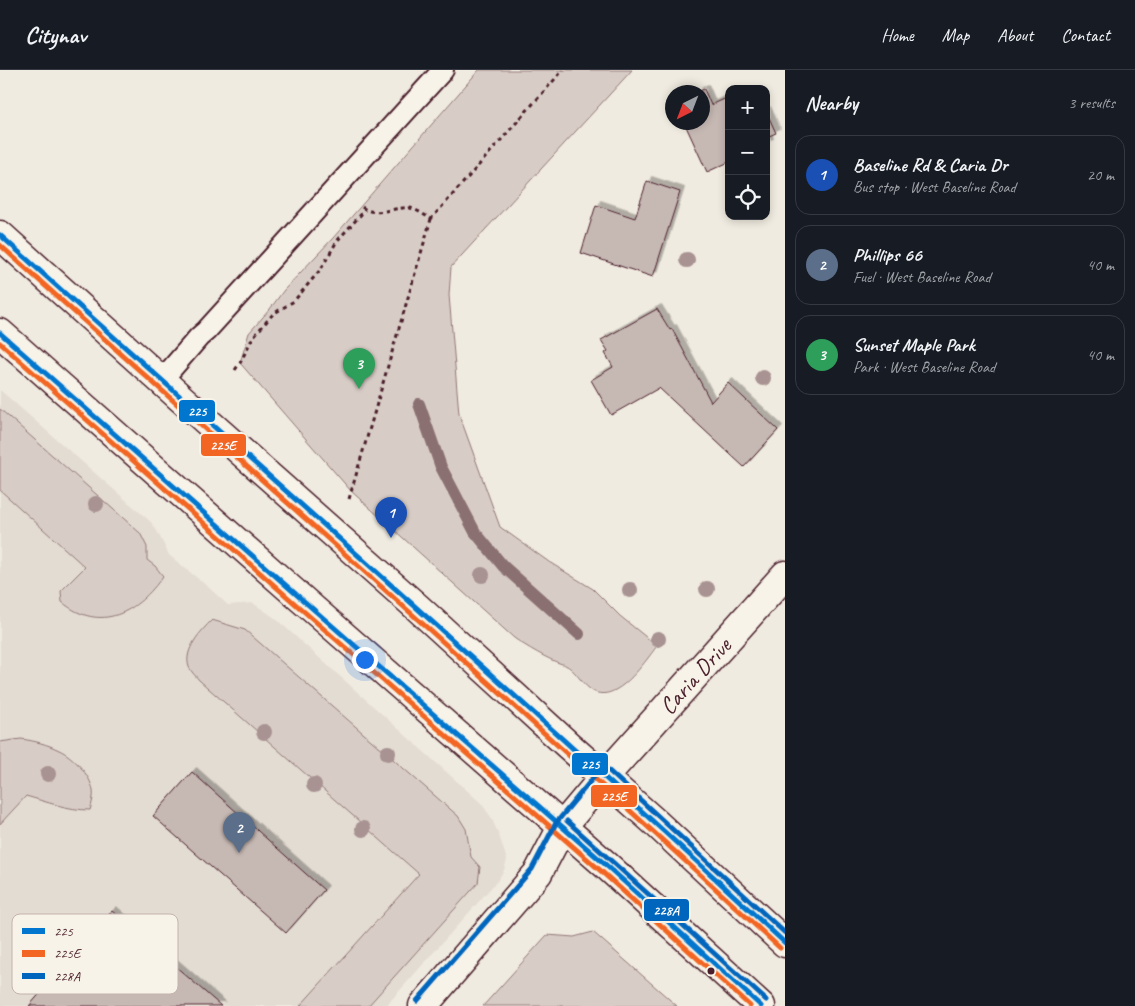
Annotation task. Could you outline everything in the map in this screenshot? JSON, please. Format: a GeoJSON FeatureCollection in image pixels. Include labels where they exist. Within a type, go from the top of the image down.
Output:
{"type":"FeatureCollection","features":[{"type":"Feature","properties":{"kind":"main road"},"geometry":{"type":"LineString","coordinates":[[0,235],[161,381],[411,602],[785,943]]}},
{"type":"Feature","properties":{"kind":"main road"},"geometry":{"type":"LineString","coordinates":[[0,333],[562,826],[761,1006]]}},
{"type":"Feature","properties":{"kind":"main road","name":"Caria Drive"},"geometry":{"type":"LineString","coordinates":[[423,1006],[538,873],[562,826],[785,575]]}},
{"type":"Feature","properties":{"kind":"lane"},"geometry":{"type":"LineString","coordinates":[[161,381],[443,70]]}},
{"type":"Feature","properties":{"kind":"path"},"geometry":{"type":"LineString","coordinates":[[347,504],[431,219],[563,70]]}},
{"type":"Feature","properties":{"kind":"path"},"geometry":{"type":"LineString","coordinates":[[337,186],[365,210],[376,212],[407,208],[417,210],[431,219]]}},
{"type":"Feature","properties":{"kind":"path"},"geometry":{"type":"LineString","coordinates":[[235,370],[253,337],[273,314],[294,301],[321,269],[337,241],[365,210]]}},
{"type":"Feature","properties":{"kind":"shaded area"},"geometry":{"type":"Polygon","coordinates":[[[479,70],[632,70],[451,267],[449,295],[459,414],[500,527],[549,562],[593,589],[620,616],[657,646],[628,681],[609,693],[599,693],[590,689],[569,667],[544,656],[514,638],[351,491],[240,363],[249,333],[284,290],[333,238],[479,70]]]}},
{"type":"Feature","properties":{"kind":"shaded area"},"geometry":{"type":"Polygon","coordinates":[[[0,390],[151,522],[169,555],[228,605],[253,603],[275,618],[481,803],[491,817],[507,860],[498,880],[386,1006],[0,1006],[0,390]]]}},
{"type":"Feature","properties":{"kind":"shaded area"},"geometry":{"type":"Polygon","coordinates":[[[0,409],[140,533],[147,547],[147,560],[163,576],[142,600],[118,614],[105,617],[77,612],[62,602],[61,591],[85,567],[0,490],[0,409]]]}},
{"type":"Feature","properties":{"kind":"shaded area"},"geometry":{"type":"Polygon","coordinates":[[[212,620],[245,630],[458,816],[466,829],[471,857],[480,867],[478,883],[368,1006],[300,1006],[419,874],[192,672],[188,661],[191,648],[198,635],[212,620]]]}},
{"type":"Feature","properties":{"kind":"shaded area"},"geometry":{"type":"Polygon","coordinates":[[[21,739],[54,748],[75,761],[85,772],[93,790],[90,810],[66,807],[26,796],[0,824],[0,742],[21,739]]]}},
{"type":"Feature","properties":{"kind":"shaded area"},"geometry":{"type":"Polygon","coordinates":[[[593,932],[677,1006],[483,1006],[547,935],[574,937],[593,932]]]}},
{"type":"Feature","properties":{"kind":"building"},"geometry":{"type":"Polygon","coordinates":[[[725,99],[725,164],[707,172],[688,130],[710,130],[710,103],[711,105],[725,99]]]}},
{"type":"Feature","properties":{"kind":"building"},"geometry":{"type":"Polygon","coordinates":[[[770,120],[776,133],[770,136],[770,120]]]}},
{"type":"Feature","properties":{"kind":"building"},"geometry":{"type":"Polygon","coordinates":[[[647,181],[680,192],[653,277],[581,253],[596,205],[635,218],[647,181]]]}},
{"type":"Feature","properties":{"kind":"building"},"geometry":{"type":"Polygon","coordinates":[[[657,309],[670,330],[672,329],[711,402],[728,383],[778,430],[744,467],[659,388],[611,415],[591,380],[613,367],[605,353],[608,351],[601,340],[657,309]]]}},
{"type":"Feature","properties":{"kind":"building"},"geometry":{"type":"Polygon","coordinates":[[[192,772],[324,890],[286,933],[153,816],[192,772]]]}},
{"type":"Feature","properties":{"kind":"building"},"geometry":{"type":"Polygon","coordinates":[[[178,969],[221,1006],[29,1006],[39,994],[178,994],[178,969]]]}},
{"type":"Feature","properties":{"kind":"waterway"},"geometry":{"type":"LineString","coordinates":[[419,404],[441,467],[475,532],[503,566],[579,634]]}},
{"type":"Feature","properties":{"kind":"transit line","name":"225"},"geometry":{"type":"LineString","coordinates":[[0,235],[492,676],[785,943]]}},
{"type":"Feature","properties":{"kind":"transit line","name":"225E"},"geometry":{"type":"LineString","coordinates":[[0,245],[489,683],[780,948]]}},
{"type":"Feature","properties":{"kind":"transit line","name":"225"},"geometry":{"type":"LineString","coordinates":[[0,333],[606,865],[761,1006]]}},
{"type":"Feature","properties":{"kind":"transit line","name":"225E"},"geometry":{"type":"LineString","coordinates":[[0,343],[601,871],[750,1006]]}},
{"type":"Feature","properties":{"kind":"transit line","name":"228A"},"geometry":{"type":"LineString","coordinates":[[417,1001],[532,869],[556,823],[598,772],[603,770],[609,771],[785,933]]}},
{"type":"Feature","properties":{"kind":"transit line","name":"228A"},"geometry":{"type":"LineString","coordinates":[[567,821],[766,1000]]}},
{"type":"Feature","properties":{"kind":"place","name":"Sunset Maple Park"},"geometry":{"type":"Point","coordinates":[359,389]}},
{"type":"Feature","properties":{"kind":"place","name":"Baseline Rd & Caria Dr"},"geometry":{"type":"Point","coordinates":[391,538]}},
{"type":"Feature","properties":{"kind":"place","name":"Phillips 66"},"geometry":{"type":"Point","coordinates":[239,853]}}]}
